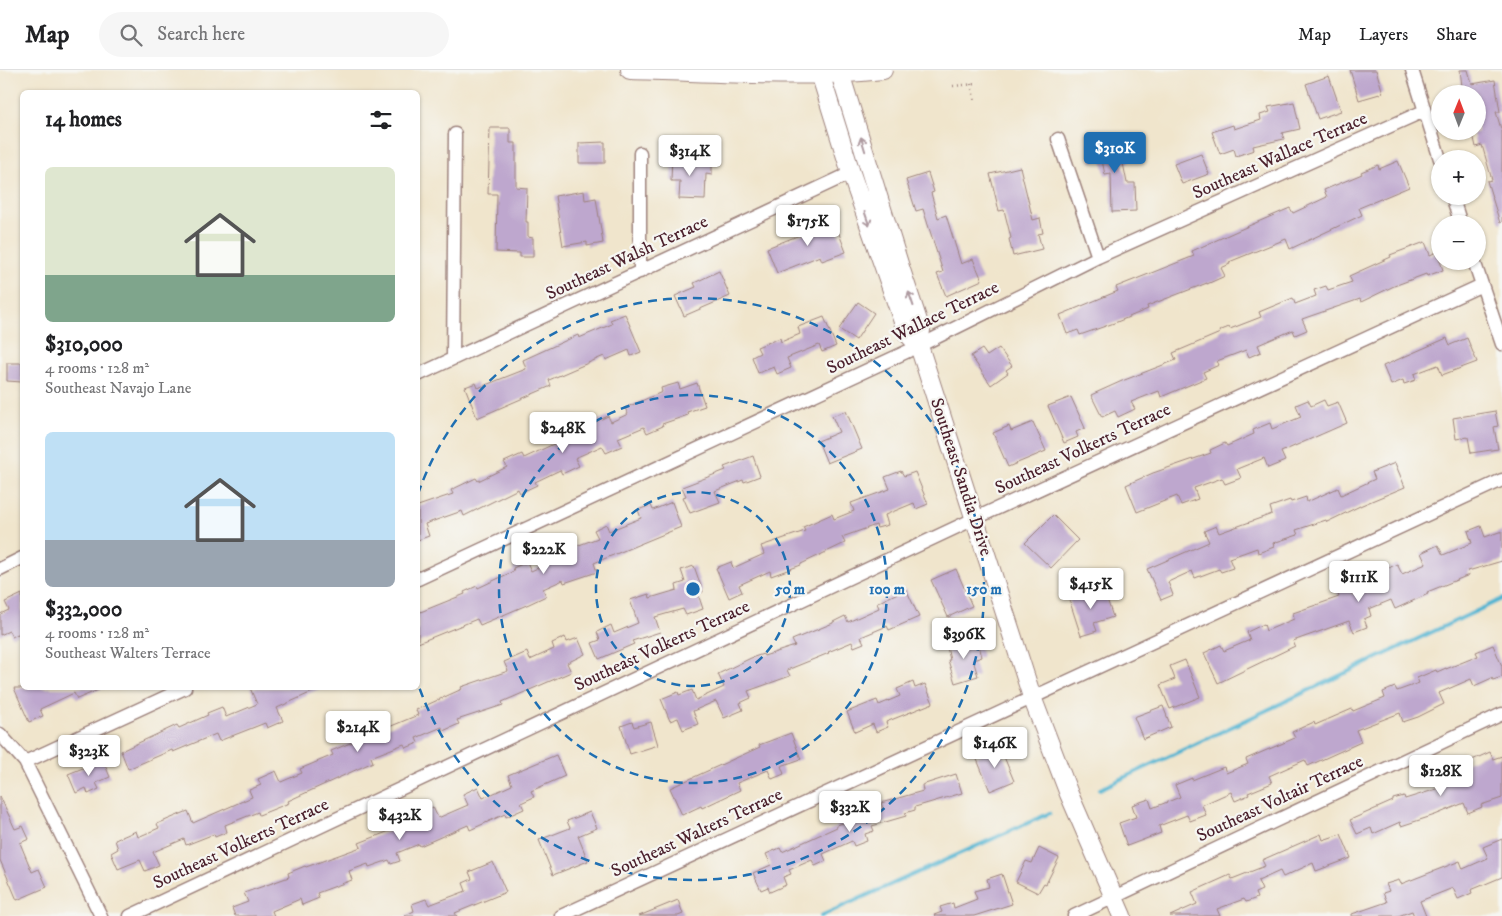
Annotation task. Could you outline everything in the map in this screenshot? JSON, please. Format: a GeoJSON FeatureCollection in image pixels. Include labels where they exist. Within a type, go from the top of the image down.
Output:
{"type":"FeatureCollection","features":[{"type":"Feature","properties":{"kind":"street"},"geometry":{"type":"LineString","coordinates":[[630,70],[820,72],[883,70]]}},
{"type":"Feature","properties":{"kind":"street"},"geometry":{"type":"LineString","coordinates":[[1412,70],[1437,150]]}},
{"type":"Feature","properties":{"kind":"street","name":"Southeast Sandia Drive"},"geometry":{"type":"LineString","coordinates":[[820,72],[851,173],[907,333],[919,346]]}},
{"type":"Feature","properties":{"kind":"street","name":"Southeast Sandia Drive"},"geometry":{"type":"LineString","coordinates":[[840,72],[921,330],[919,346],[1032,697],[1069,794],[1122,916]]}},
{"type":"Feature","properties":{"kind":"street","name":"Southeast Wallace Terrace"},"geometry":{"type":"LineString","coordinates":[[420,578],[919,346],[1098,257],[1424,111]]}},
{"type":"Feature","properties":{"kind":"street"},"geometry":{"type":"LineString","coordinates":[[453,358],[455,134]]}},
{"type":"Feature","properties":{"kind":"street"},"geometry":{"type":"LineString","coordinates":[[1058,139],[1098,257]]}},
{"type":"Feature","properties":{"kind":"street"},"geometry":{"type":"LineString","coordinates":[[640,153],[640,272]]}},
{"type":"Feature","properties":{"kind":"street","name":"Southeast Walsh Terrace"},"geometry":{"type":"LineString","coordinates":[[420,374],[851,173]]}},
{"type":"Feature","properties":{"kind":"street"},"geometry":{"type":"LineString","coordinates":[[1477,270],[1502,344]]}},
{"type":"Feature","properties":{"kind":"street","name":"Southeast Volkerts Terrace"},"geometry":{"type":"LineString","coordinates":[[130,916],[974,519],[1482,285]]}},
{"type":"Feature","properties":{"kind":"street","name":"Southeast Walters Terrace"},"geometry":{"type":"LineString","coordinates":[[561,916],[1502,480]]}},
{"type":"Feature","properties":{"kind":"street"},"geometry":{"type":"LineString","coordinates":[[0,569],[20,559]]}},
{"type":"Feature","properties":{"kind":"street"},"geometry":{"type":"LineString","coordinates":[[25,762],[181,690]]}},
{"type":"Feature","properties":{"kind":"street","name":"Southeast Voltair Terrace"},"geometry":{"type":"LineString","coordinates":[[1074,916],[1502,714]]}},
{"type":"Feature","properties":{"kind":"street"},"geometry":{"type":"LineString","coordinates":[[0,734],[25,762],[101,916]]}},
{"type":"Feature","properties":{"kind":"path"},"geometry":{"type":"LineString","coordinates":[[971,84],[975,103]]}},
{"type":"Feature","properties":{"kind":"path"},"geometry":{"type":"LineString","coordinates":[[953,86],[975,84]]}},
{"type":"Feature","properties":{"kind":"building"},"geometry":{"type":"Polygon","coordinates":[[[1350,70],[1376,70],[1383,93],[1359,100],[1350,70]]]}},
{"type":"Feature","properties":{"kind":"building"},"geometry":{"type":"Polygon","coordinates":[[[1460,70],[1468,70],[1472,84],[1495,80],[1500,112],[1496,112],[1502,132],[1502,222],[1500,223],[1487,181],[1492,180],[1486,159],[1486,150],[1483,150],[1482,145],[1476,147],[1474,140],[1486,140],[1486,85],[1462,85],[1460,70]]]}},
{"type":"Feature","properties":{"kind":"building"},"geometry":{"type":"Polygon","coordinates":[[[1329,76],[1341,111],[1318,119],[1306,84],[1329,76]]]}},
{"type":"Feature","properties":{"kind":"building"},"geometry":{"type":"Polygon","coordinates":[[[1294,102],[1300,129],[1282,133],[1284,139],[1253,146],[1254,150],[1236,156],[1234,149],[1220,154],[1212,132],[1233,125],[1234,129],[1261,120],[1260,115],[1270,112],[1268,107],[1294,102]]]}},
{"type":"Feature","properties":{"kind":"building"},"geometry":{"type":"Polygon","coordinates":[[[490,128],[510,128],[510,143],[516,143],[516,187],[527,188],[526,222],[528,222],[528,237],[533,238],[533,257],[520,257],[520,253],[496,252],[497,194],[488,194],[490,128]]]}},
{"type":"Feature","properties":{"kind":"building"},"geometry":{"type":"Polygon","coordinates":[[[1115,138],[1117,149],[1126,148],[1129,162],[1123,163],[1127,183],[1135,183],[1136,211],[1112,212],[1111,174],[1105,175],[1102,160],[1092,162],[1088,143],[1115,138]]]}},
{"type":"Feature","properties":{"kind":"building"},"geometry":{"type":"Polygon","coordinates":[[[605,142],[605,163],[579,163],[579,143],[605,142]]]}},
{"type":"Feature","properties":{"kind":"building"},"geometry":{"type":"Polygon","coordinates":[[[672,154],[688,154],[688,161],[712,162],[712,175],[706,174],[705,200],[679,199],[680,181],[671,181],[672,154]]]}},
{"type":"Feature","properties":{"kind":"building"},"geometry":{"type":"Polygon","coordinates":[[[1201,154],[1209,174],[1182,184],[1174,164],[1201,154]]]}},
{"type":"Feature","properties":{"kind":"building"},"geometry":{"type":"Polygon","coordinates":[[[1398,161],[1409,187],[1359,208],[1362,215],[1290,249],[1286,239],[1229,262],[1230,264],[1221,268],[1225,276],[1147,306],[1148,309],[1117,322],[1080,335],[1078,330],[1067,334],[1060,315],[1118,291],[1116,287],[1194,256],[1192,251],[1237,231],[1290,208],[1293,213],[1327,197],[1324,190],[1362,174],[1361,172],[1378,165],[1379,169],[1398,161]]]}},
{"type":"Feature","properties":{"kind":"building"},"geometry":{"type":"Polygon","coordinates":[[[1020,167],[1033,220],[1040,218],[1043,233],[1038,234],[1042,249],[1013,256],[1004,210],[999,211],[990,174],[1020,167]]]}},
{"type":"Feature","properties":{"kind":"building"},"geometry":{"type":"Polygon","coordinates":[[[928,173],[934,192],[931,193],[938,218],[946,215],[961,264],[973,259],[982,280],[946,296],[937,274],[943,272],[923,209],[916,211],[906,180],[928,173]]]}},
{"type":"Feature","properties":{"kind":"building"},"geometry":{"type":"Polygon","coordinates":[[[584,191],[585,200],[596,198],[603,243],[587,246],[587,242],[563,246],[555,196],[584,191]]]}},
{"type":"Feature","properties":{"kind":"building"},"geometry":{"type":"Polygon","coordinates":[[[833,218],[846,252],[822,261],[820,256],[777,273],[767,248],[810,231],[809,227],[833,218]]]}},
{"type":"Feature","properties":{"kind":"building"},"geometry":{"type":"Polygon","coordinates":[[[1425,242],[1431,255],[1431,270],[1443,270],[1394,286],[1361,302],[1360,299],[1302,319],[1307,330],[1295,335],[1293,330],[1258,345],[1261,352],[1249,357],[1246,350],[1217,361],[1219,365],[1203,372],[1206,378],[1161,397],[1159,391],[1131,402],[1135,409],[1118,417],[1115,411],[1102,417],[1091,395],[1176,360],[1173,353],[1220,333],[1219,331],[1229,327],[1230,329],[1261,317],[1259,312],[1293,298],[1295,304],[1316,296],[1314,290],[1326,286],[1328,290],[1352,282],[1349,276],[1391,257],[1390,255],[1425,242]]]}},
{"type":"Feature","properties":{"kind":"building"},"geometry":{"type":"Polygon","coordinates":[[[719,271],[730,296],[684,316],[675,296],[696,287],[694,283],[719,271]]]}},
{"type":"Feature","properties":{"kind":"building"},"geometry":{"type":"Polygon","coordinates":[[[858,302],[874,313],[856,340],[839,329],[858,302]]]}},
{"type":"Feature","properties":{"kind":"building"},"geometry":{"type":"Polygon","coordinates":[[[625,314],[641,352],[631,356],[629,350],[606,360],[604,356],[549,380],[551,386],[477,418],[465,387],[476,383],[478,388],[526,369],[523,360],[578,335],[579,338],[612,324],[610,320],[625,314]]]}},
{"type":"Feature","properties":{"kind":"building"},"geometry":{"type":"Polygon","coordinates":[[[824,317],[836,346],[822,352],[819,345],[787,358],[791,368],[777,374],[774,367],[758,373],[752,357],[760,353],[757,347],[780,338],[781,342],[800,334],[798,327],[824,317]]]}},
{"type":"Feature","properties":{"kind":"building"},"geometry":{"type":"Polygon","coordinates":[[[1447,338],[1450,345],[1467,338],[1477,362],[1442,375],[1438,365],[1414,374],[1416,380],[1404,384],[1403,380],[1391,385],[1383,366],[1447,338]]]}},
{"type":"Feature","properties":{"kind":"building"},"geometry":{"type":"Polygon","coordinates":[[[999,348],[1012,366],[1006,370],[1008,373],[991,385],[971,356],[982,349],[987,356],[999,348]]]}},
{"type":"Feature","properties":{"kind":"building"},"geometry":{"type":"Polygon","coordinates":[[[7,363],[20,363],[20,382],[7,381],[7,363]]]}},
{"type":"Feature","properties":{"kind":"building"},"geometry":{"type":"Polygon","coordinates":[[[678,383],[680,389],[697,383],[705,406],[687,412],[688,415],[662,424],[663,426],[647,433],[644,427],[618,438],[622,446],[606,453],[602,446],[575,458],[579,466],[562,474],[560,470],[535,482],[537,485],[520,493],[518,489],[464,516],[462,511],[425,524],[429,536],[420,539],[420,505],[453,494],[451,490],[476,478],[478,481],[507,467],[504,462],[522,454],[524,458],[608,416],[611,422],[628,414],[625,408],[662,392],[661,388],[678,383]]]}},
{"type":"Feature","properties":{"kind":"building"},"geometry":{"type":"Polygon","coordinates":[[[1071,397],[1085,428],[1076,432],[1078,437],[1064,443],[1048,406],[1071,397]]]}},
{"type":"Feature","properties":{"kind":"building"},"geometry":{"type":"Polygon","coordinates":[[[1308,400],[1311,406],[1324,400],[1327,406],[1338,402],[1347,423],[1281,452],[1285,461],[1268,468],[1264,458],[1237,469],[1241,478],[1225,484],[1222,478],[1194,488],[1198,499],[1181,505],[1177,496],[1137,512],[1126,485],[1153,473],[1211,453],[1210,450],[1225,443],[1227,446],[1254,434],[1253,430],[1270,423],[1272,429],[1301,417],[1296,405],[1308,400]]]}},
{"type":"Feature","properties":{"kind":"building"},"geometry":{"type":"Polygon","coordinates":[[[846,411],[862,449],[827,463],[818,441],[839,432],[832,416],[846,411]]]}},
{"type":"Feature","properties":{"kind":"building"},"geometry":{"type":"Polygon","coordinates":[[[1495,411],[1498,426],[1494,427],[1498,449],[1471,453],[1468,437],[1456,439],[1453,418],[1495,411]]]}},
{"type":"Feature","properties":{"kind":"building"},"geometry":{"type":"Polygon","coordinates":[[[1033,422],[1046,451],[1008,467],[993,433],[1009,426],[1011,431],[1033,422]]]}},
{"type":"Feature","properties":{"kind":"building"},"geometry":{"type":"Polygon","coordinates":[[[753,456],[760,476],[744,482],[743,480],[715,491],[720,502],[690,513],[683,497],[686,496],[682,487],[726,470],[724,467],[753,456]]]}},
{"type":"Feature","properties":{"kind":"building"},"geometry":{"type":"Polygon","coordinates":[[[1395,463],[1405,487],[1327,522],[1326,520],[1296,530],[1298,535],[1273,543],[1274,547],[1258,553],[1257,548],[1229,558],[1233,568],[1221,572],[1219,569],[1195,578],[1192,571],[1168,582],[1173,595],[1161,600],[1147,569],[1209,542],[1204,531],[1216,526],[1219,533],[1272,514],[1270,507],[1290,500],[1291,502],[1306,497],[1307,502],[1338,488],[1341,495],[1375,479],[1372,472],[1395,463]]]}},
{"type":"Feature","properties":{"kind":"building"},"geometry":{"type":"Polygon","coordinates":[[[901,471],[904,476],[915,472],[928,504],[916,509],[914,503],[885,515],[888,525],[877,528],[876,525],[842,537],[845,543],[801,565],[771,576],[770,571],[739,585],[742,592],[729,598],[716,568],[731,562],[733,568],[764,554],[761,546],[805,531],[803,527],[832,514],[834,519],[854,511],[851,503],[890,489],[885,477],[901,471]]]}},
{"type":"Feature","properties":{"kind":"building"},"geometry":{"type":"Polygon","coordinates":[[[672,502],[681,527],[594,563],[597,572],[564,583],[563,580],[543,589],[546,596],[529,604],[480,625],[477,619],[420,642],[420,612],[465,594],[464,592],[477,586],[478,588],[514,571],[513,568],[527,562],[531,571],[556,560],[553,551],[570,546],[571,548],[598,538],[594,530],[606,524],[609,531],[641,518],[638,510],[651,505],[653,510],[672,502]]]}},
{"type":"Feature","properties":{"kind":"building"},"geometry":{"type":"Polygon","coordinates":[[[1053,515],[1078,540],[1051,568],[1025,543],[1053,515]]]}},
{"type":"Feature","properties":{"kind":"building"},"geometry":{"type":"Polygon","coordinates":[[[1481,526],[1485,537],[1502,531],[1502,561],[1468,571],[1469,575],[1427,592],[1428,594],[1395,609],[1391,600],[1369,609],[1371,616],[1364,619],[1367,627],[1354,632],[1349,621],[1293,641],[1295,646],[1218,683],[1204,653],[1221,645],[1224,651],[1250,640],[1247,632],[1264,624],[1266,631],[1294,619],[1293,613],[1339,597],[1336,589],[1348,584],[1352,594],[1382,581],[1378,573],[1397,564],[1402,574],[1426,564],[1421,553],[1438,545],[1443,555],[1472,543],[1468,531],[1481,526]]]}},
{"type":"Feature","properties":{"kind":"building"},"geometry":{"type":"Polygon","coordinates":[[[694,566],[703,592],[698,594],[703,609],[686,615],[683,609],[655,617],[660,632],[632,641],[634,644],[599,659],[592,643],[600,640],[597,632],[611,625],[614,633],[638,623],[630,600],[649,594],[650,598],[677,590],[676,585],[685,582],[681,570],[694,566]]]}},
{"type":"Feature","properties":{"kind":"building"},"geometry":{"type":"Polygon","coordinates":[[[956,569],[972,606],[948,617],[931,580],[956,569]]]}},
{"type":"Feature","properties":{"kind":"building"},"geometry":{"type":"Polygon","coordinates":[[[1103,587],[1113,617],[1094,623],[1097,631],[1081,636],[1069,599],[1103,587]]]}},
{"type":"Feature","properties":{"kind":"building"},"geometry":{"type":"Polygon","coordinates":[[[906,589],[919,617],[889,630],[887,626],[861,637],[864,643],[854,647],[852,642],[787,670],[790,676],[748,691],[751,698],[740,703],[743,710],[724,718],[716,701],[693,711],[698,724],[683,730],[678,718],[670,721],[661,699],[678,692],[679,695],[692,690],[696,700],[724,687],[718,674],[751,658],[795,646],[792,640],[845,616],[848,622],[879,608],[877,603],[906,589]]]}},
{"type":"Feature","properties":{"kind":"building"},"geometry":{"type":"Polygon","coordinates":[[[20,595],[20,633],[12,637],[9,631],[0,635],[0,614],[9,610],[5,602],[20,595]]]}},
{"type":"Feature","properties":{"kind":"building"},"geometry":{"type":"Polygon","coordinates":[[[565,637],[567,642],[578,638],[585,654],[567,663],[571,672],[502,702],[503,705],[457,720],[459,724],[443,731],[442,727],[416,738],[418,743],[406,748],[404,744],[371,757],[373,762],[288,801],[289,803],[259,815],[258,812],[225,825],[227,832],[215,837],[214,834],[186,845],[184,839],[153,852],[159,865],[145,871],[140,860],[118,869],[111,853],[118,849],[115,840],[136,831],[138,837],[159,828],[157,824],[188,811],[193,823],[252,797],[249,790],[261,785],[258,779],[276,771],[281,782],[302,773],[300,769],[333,755],[331,751],[418,715],[416,710],[462,689],[461,687],[508,671],[504,662],[527,652],[530,660],[554,649],[552,643],[565,637]]]}},
{"type":"Feature","properties":{"kind":"building"},"geometry":{"type":"Polygon","coordinates":[[[977,638],[982,657],[973,660],[978,676],[955,683],[948,660],[950,660],[947,647],[977,638]]]}},
{"type":"Feature","properties":{"kind":"building"},"geometry":{"type":"Polygon","coordinates":[[[1493,645],[1502,666],[1502,677],[1493,680],[1492,678],[1474,686],[1471,679],[1439,693],[1444,704],[1418,717],[1403,722],[1400,713],[1356,730],[1361,742],[1308,766],[1305,760],[1269,776],[1272,783],[1248,793],[1249,795],[1235,801],[1231,792],[1202,805],[1206,815],[1190,821],[1187,815],[1159,826],[1161,833],[1127,846],[1119,823],[1136,817],[1132,805],[1149,799],[1152,808],[1180,797],[1175,785],[1224,767],[1226,773],[1248,764],[1246,759],[1295,738],[1292,732],[1314,722],[1315,725],[1352,709],[1353,711],[1385,698],[1383,692],[1395,687],[1397,691],[1419,683],[1417,678],[1478,656],[1476,652],[1493,645]]]}},
{"type":"Feature","properties":{"kind":"building"},"geometry":{"type":"Polygon","coordinates":[[[1185,660],[1200,697],[1170,709],[1160,685],[1175,679],[1170,666],[1185,660]]]}},
{"type":"Feature","properties":{"kind":"building"},"geometry":{"type":"Polygon","coordinates":[[[913,682],[915,688],[925,684],[933,703],[886,722],[888,727],[876,732],[873,724],[855,732],[847,712],[877,700],[879,705],[900,696],[897,689],[913,682]]]}},
{"type":"Feature","properties":{"kind":"building"},"geometry":{"type":"Polygon","coordinates":[[[14,688],[20,688],[20,690],[98,690],[77,699],[74,693],[40,709],[43,716],[29,722],[14,688]]]}},
{"type":"Feature","properties":{"kind":"building"},"geometry":{"type":"Polygon","coordinates":[[[251,690],[317,690],[277,708],[283,721],[267,728],[265,723],[219,741],[216,734],[128,769],[121,751],[177,725],[179,728],[222,707],[226,717],[257,704],[251,690]]]}},
{"type":"Feature","properties":{"kind":"building"},"geometry":{"type":"Polygon","coordinates":[[[1163,706],[1171,727],[1143,739],[1134,717],[1163,706]]]}},
{"type":"Feature","properties":{"kind":"building"},"geometry":{"type":"Polygon","coordinates":[[[632,722],[634,727],[651,722],[658,745],[630,754],[621,726],[632,722]]]}},
{"type":"Feature","properties":{"kind":"building"},"geometry":{"type":"Polygon","coordinates":[[[791,733],[801,759],[781,766],[784,774],[772,779],[768,770],[737,783],[740,790],[682,815],[670,788],[760,747],[759,745],[791,733]]]}},
{"type":"Feature","properties":{"kind":"building"},"geometry":{"type":"Polygon","coordinates":[[[1000,747],[1014,781],[990,791],[976,757],[1000,747]]]}},
{"type":"Feature","properties":{"kind":"building"},"geometry":{"type":"Polygon","coordinates":[[[1490,752],[1493,759],[1502,756],[1502,798],[1481,805],[1482,807],[1468,813],[1464,803],[1401,826],[1400,822],[1373,834],[1371,828],[1357,834],[1350,820],[1393,801],[1393,799],[1404,796],[1405,799],[1437,789],[1436,787],[1454,780],[1450,770],[1490,752]]]}},
{"type":"Feature","properties":{"kind":"building"},"geometry":{"type":"Polygon","coordinates":[[[556,755],[565,776],[531,791],[534,797],[521,803],[524,809],[506,817],[505,814],[470,830],[468,825],[420,846],[419,844],[397,853],[400,861],[391,864],[389,860],[369,867],[368,864],[349,871],[352,880],[317,893],[319,898],[302,905],[300,899],[272,911],[274,916],[235,916],[232,908],[248,902],[244,893],[289,877],[288,873],[305,866],[361,847],[359,843],[420,819],[418,813],[433,807],[438,818],[468,805],[463,794],[478,787],[483,798],[512,785],[508,775],[556,755]]]}},
{"type":"Feature","properties":{"kind":"building"},"geometry":{"type":"Polygon","coordinates":[[[103,760],[110,777],[96,783],[99,789],[88,794],[86,788],[76,793],[68,774],[103,760]]]}},
{"type":"Feature","properties":{"kind":"building"},"geometry":{"type":"Polygon","coordinates":[[[956,774],[962,793],[915,807],[915,810],[905,813],[906,816],[872,826],[874,831],[865,834],[867,841],[854,846],[852,841],[823,854],[826,861],[815,866],[812,860],[789,870],[791,874],[783,877],[786,885],[770,892],[768,887],[761,890],[753,873],[771,865],[766,854],[780,848],[782,852],[837,827],[837,825],[883,809],[881,803],[923,791],[922,785],[956,774]]]}},
{"type":"Feature","properties":{"kind":"building"},"geometry":{"type":"Polygon","coordinates":[[[0,796],[15,829],[23,826],[29,839],[20,843],[32,872],[39,869],[47,887],[17,900],[0,860],[0,796]]]}},
{"type":"Feature","properties":{"kind":"building"},"geometry":{"type":"Polygon","coordinates":[[[590,812],[597,828],[578,836],[588,861],[553,875],[539,840],[570,828],[567,821],[590,812]]]}},
{"type":"Feature","properties":{"kind":"building"},"geometry":{"type":"Polygon","coordinates":[[[1321,834],[1323,840],[1341,834],[1351,858],[1316,871],[1313,863],[1283,877],[1280,871],[1258,881],[1262,890],[1255,893],[1257,898],[1246,902],[1244,899],[1217,909],[1220,916],[1170,916],[1197,904],[1192,892],[1230,875],[1232,879],[1265,866],[1262,860],[1321,834]]]}},
{"type":"Feature","properties":{"kind":"building"},"geometry":{"type":"Polygon","coordinates":[[[1502,839],[1502,877],[1471,890],[1472,893],[1458,899],[1453,888],[1420,901],[1426,916],[1414,916],[1412,911],[1398,916],[1352,916],[1352,914],[1387,902],[1383,893],[1389,891],[1386,884],[1399,880],[1401,884],[1460,861],[1463,869],[1488,858],[1483,847],[1502,839]]]}},
{"type":"Feature","properties":{"kind":"building"},"geometry":{"type":"Polygon","coordinates":[[[1039,848],[1059,858],[1046,884],[1044,883],[1038,893],[1016,882],[1026,861],[1032,863],[1039,848]]]}},
{"type":"Feature","properties":{"kind":"building"},"geometry":{"type":"Polygon","coordinates":[[[493,862],[506,892],[455,913],[457,916],[404,916],[414,911],[412,904],[426,899],[429,905],[466,891],[463,883],[472,879],[469,872],[493,862]]]}},
{"type":"Feature","properties":{"kind":"building"},"geometry":{"type":"Polygon","coordinates":[[[1002,874],[1012,904],[974,916],[934,915],[942,912],[940,907],[953,903],[954,908],[977,899],[974,891],[989,887],[987,879],[1002,874]]]}},
{"type":"Feature","properties":{"kind":"building"},"geometry":{"type":"Polygon","coordinates":[[[678,900],[683,914],[678,916],[639,916],[678,900]]]}},
{"type":"Feature","properties":{"kind":"waterway"},"geometry":{"type":"LineString","coordinates":[[1100,789],[1502,599]]}},
{"type":"Feature","properties":{"kind":"waterway"},"geometry":{"type":"LineString","coordinates":[[821,916],[1050,813]]}}]}
